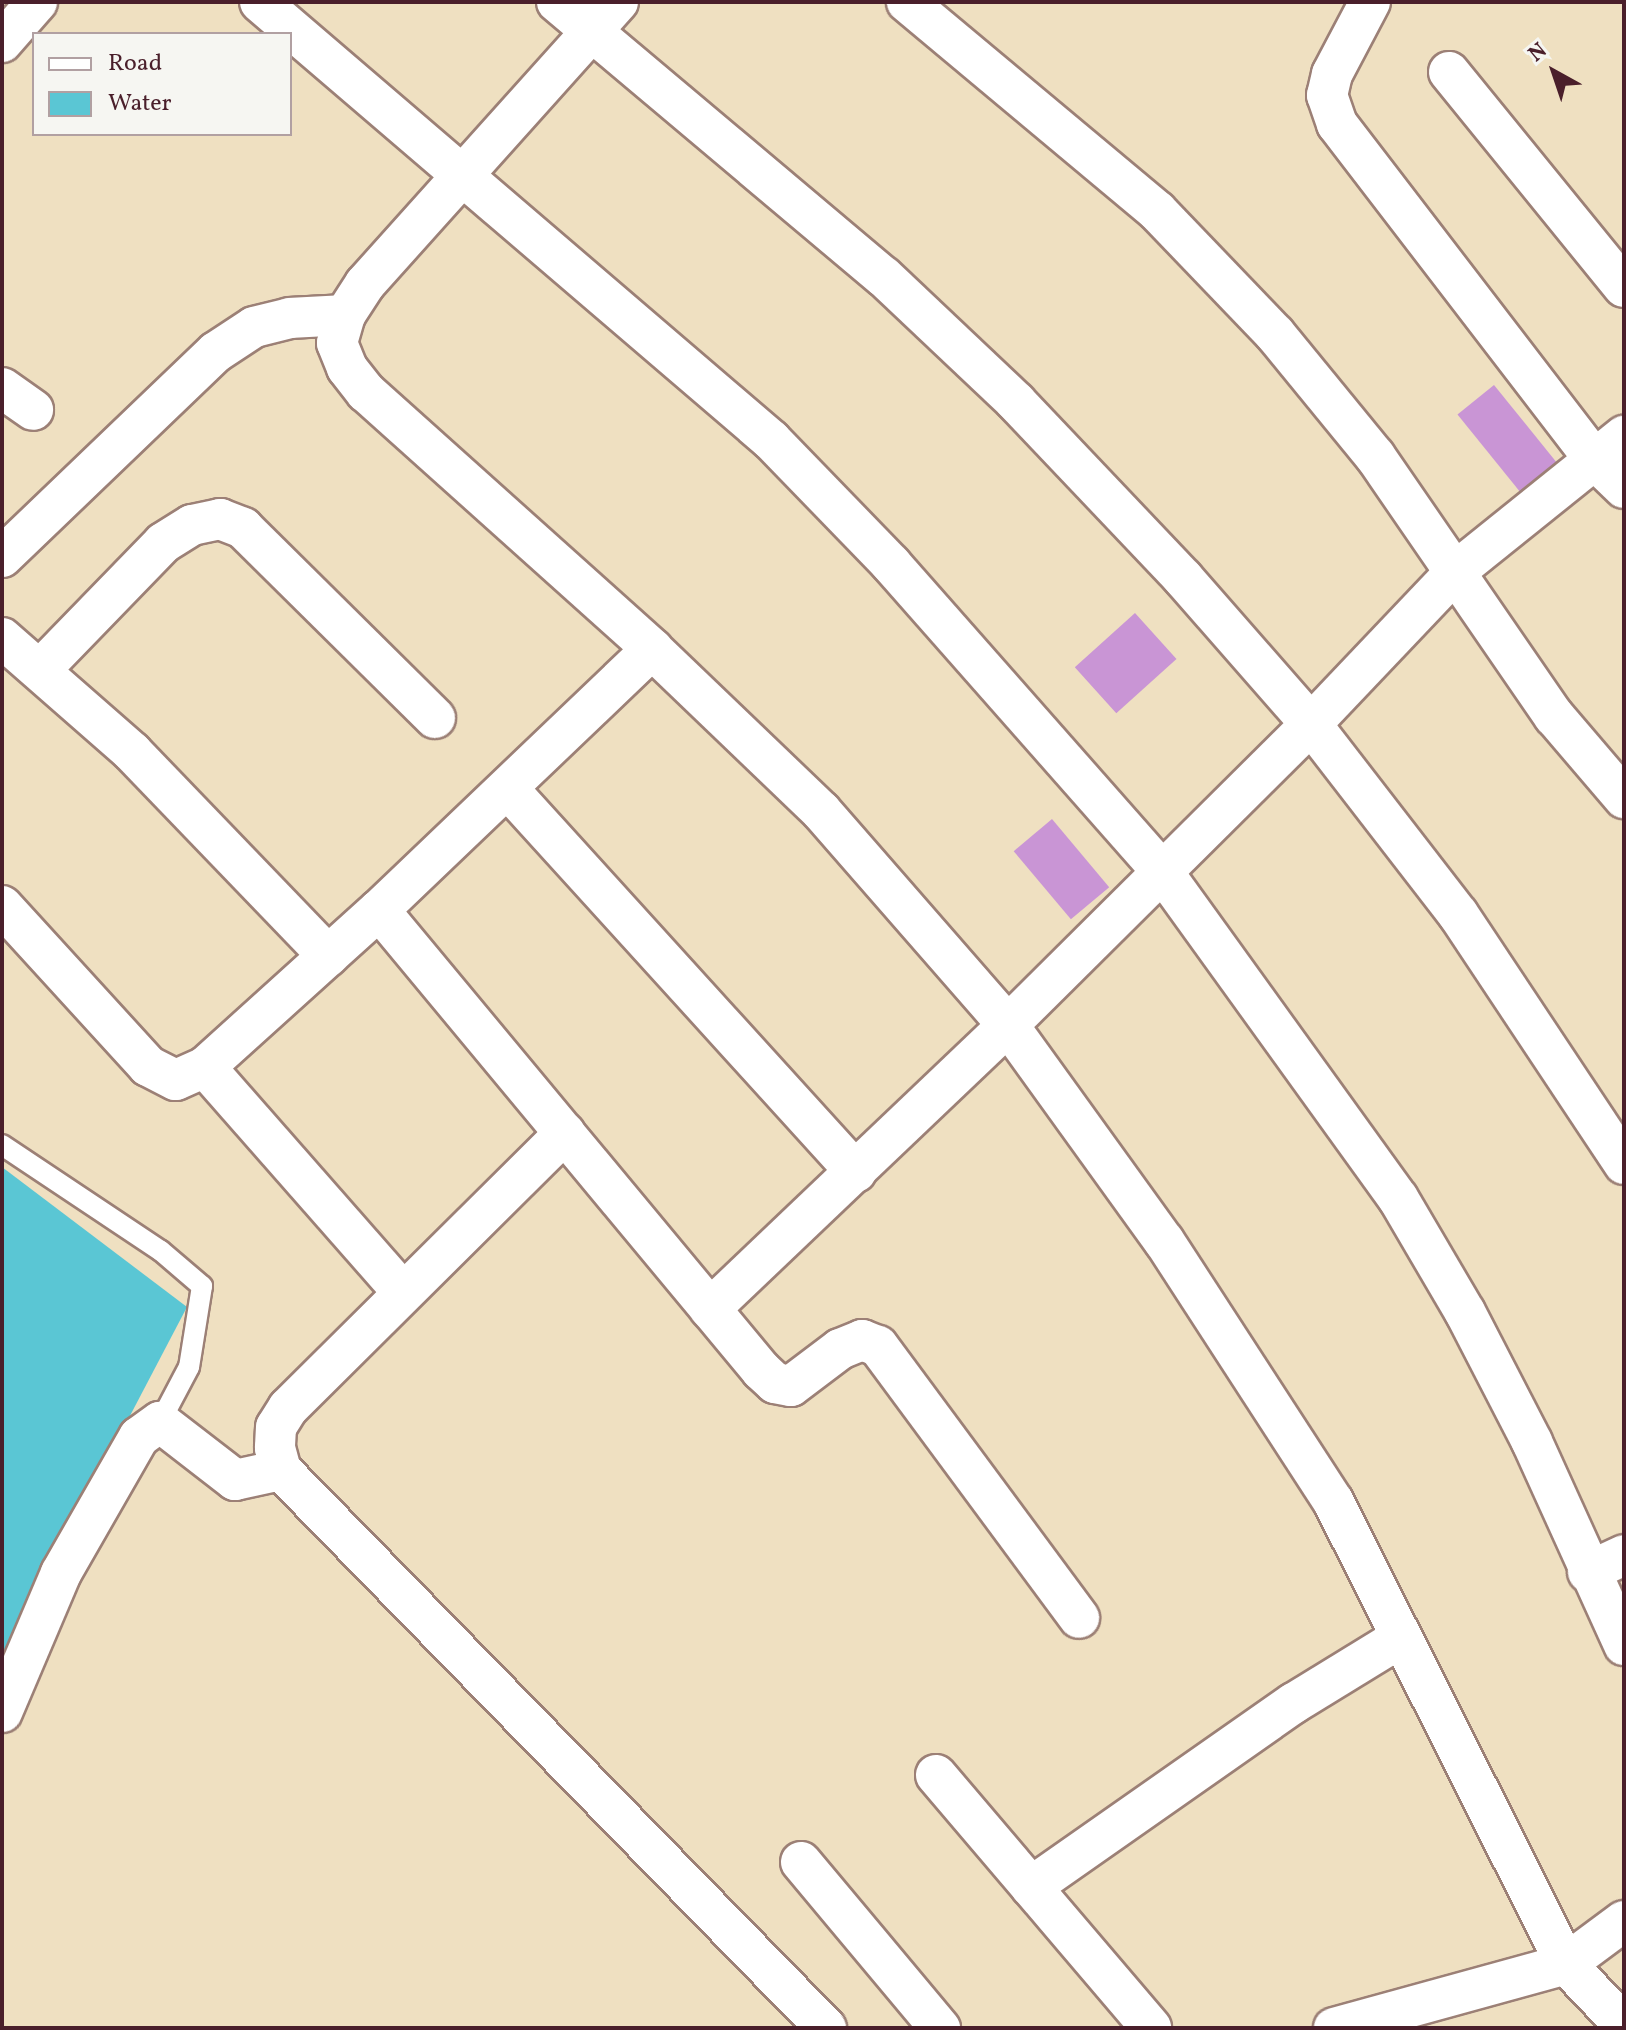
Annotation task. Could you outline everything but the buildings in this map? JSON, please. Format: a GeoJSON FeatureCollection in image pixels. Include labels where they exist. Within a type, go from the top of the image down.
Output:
{"type":"FeatureCollection","features":[{"type":"Feature","properties":{"kind":"street"},"geometry":{"type":"LineString","coordinates":[[2,42],[37,2]]}},
{"type":"Feature","properties":{"kind":"street"},"geometry":{"type":"LineString","coordinates":[[260,2],[460,177],[674,352],[771,440],[901,575],[1162,871],[1398,1198],[1499,1377],[1624,1645]]}},
{"type":"Feature","properties":{"kind":"street"},"geometry":{"type":"LineString","coordinates":[[557,2],[605,17],[1016,402],[1183,578],[1311,724],[1458,914],[1624,1164]]}},
{"type":"Feature","properties":{"kind":"street"},"geometry":{"type":"LineString","coordinates":[[907,2],[1157,211],[1275,334],[1375,456],[1554,716],[1624,798]]}},
{"type":"Feature","properties":{"kind":"street"},"geometry":{"type":"LineString","coordinates":[[1370,2],[1332,74],[1327,95],[1337,124],[1609,448],[1624,488]]}},
{"type":"Feature","properties":{"kind":"street"},"geometry":{"type":"LineString","coordinates":[[605,17],[365,284],[345,315],[337,343],[347,368],[366,392],[652,649],[821,811],[1008,1025],[1256,1378],[1333,1501],[1566,1964],[1624,2025]]}},
{"type":"Feature","properties":{"kind":"street"},"geometry":{"type":"LineString","coordinates":[[1449,72],[1624,287]]}},
{"type":"Feature","properties":{"kind":"street"},"geometry":{"type":"LineString","coordinates":[[2,557],[216,352],[254,327],[290,318],[345,315]]}},
{"type":"Feature","properties":{"kind":"street"},"geometry":{"type":"LineString","coordinates":[[710,1309],[1008,1025],[1311,724],[1456,571],[1609,448]]}},
{"type":"Feature","properties":{"kind":"street"},"geometry":{"type":"LineString","coordinates":[[42,668],[163,543],[192,525],[220,519],[243,528],[435,718]]}},
{"type":"Feature","properties":{"kind":"street"},"geometry":{"type":"LineString","coordinates":[[2,638],[42,668],[132,752],[328,956]]}},
{"type":"Feature","properties":{"kind":"street"},"geometry":{"type":"LineString","coordinates":[[2,906],[148,1066],[176,1080],[205,1067],[379,910],[509,790],[652,649]]}},
{"type":"Feature","properties":{"kind":"street"},"geometry":{"type":"LineString","coordinates":[[509,790],[856,1172]]}},
{"type":"Feature","properties":{"kind":"street"},"geometry":{"type":"LineString","coordinates":[[379,910],[775,1383],[791,1386],[840,1349],[862,1340],[878,1346],[1079,1618]]}},
{"type":"Feature","properties":{"kind":"street"},"geometry":{"type":"LineString","coordinates":[[205,1067],[403,1292]]}},
{"type":"Feature","properties":{"kind":"street"},"geometry":{"type":"LineString","coordinates":[[565,1133],[288,1408],[276,1427],[281,1470],[826,2028]]}},
{"type":"Feature","properties":{"kind":"street"},"geometry":{"type":"LineString","coordinates":[[2,1712],[61,1573],[139,1437],[160,1422],[235,1480],[281,1470]]}},
{"type":"Feature","properties":{"kind":"street"},"geometry":{"type":"LineString","coordinates":[[1588,1572],[1624,1555]]}},
{"type":"Feature","properties":{"kind":"street"},"geometry":{"type":"LineString","coordinates":[[1031,1887],[1294,1703],[1400,1638]]}},
{"type":"Feature","properties":{"kind":"street"},"geometry":{"type":"LineString","coordinates":[[936,1775],[1151,2028]]}},
{"type":"Feature","properties":{"kind":"street"},"geometry":{"type":"LineString","coordinates":[[801,1862],[940,2028]]}},
{"type":"Feature","properties":{"kind":"street"},"geometry":{"type":"LineString","coordinates":[[1334,2028],[1566,1964],[1624,1921]]}},
{"type":"Feature","properties":{"kind":"lane"},"geometry":{"type":"LineString","coordinates":[[2,1145],[161,1251],[202,1286],[189,1367],[160,1422]]}},
{"type":"Feature","properties":{"kind":"water"},"geometry":{"type":"Polygon","coordinates":[[[2,1167],[187,1307],[2,1660],[2,1167]]]}}]}
